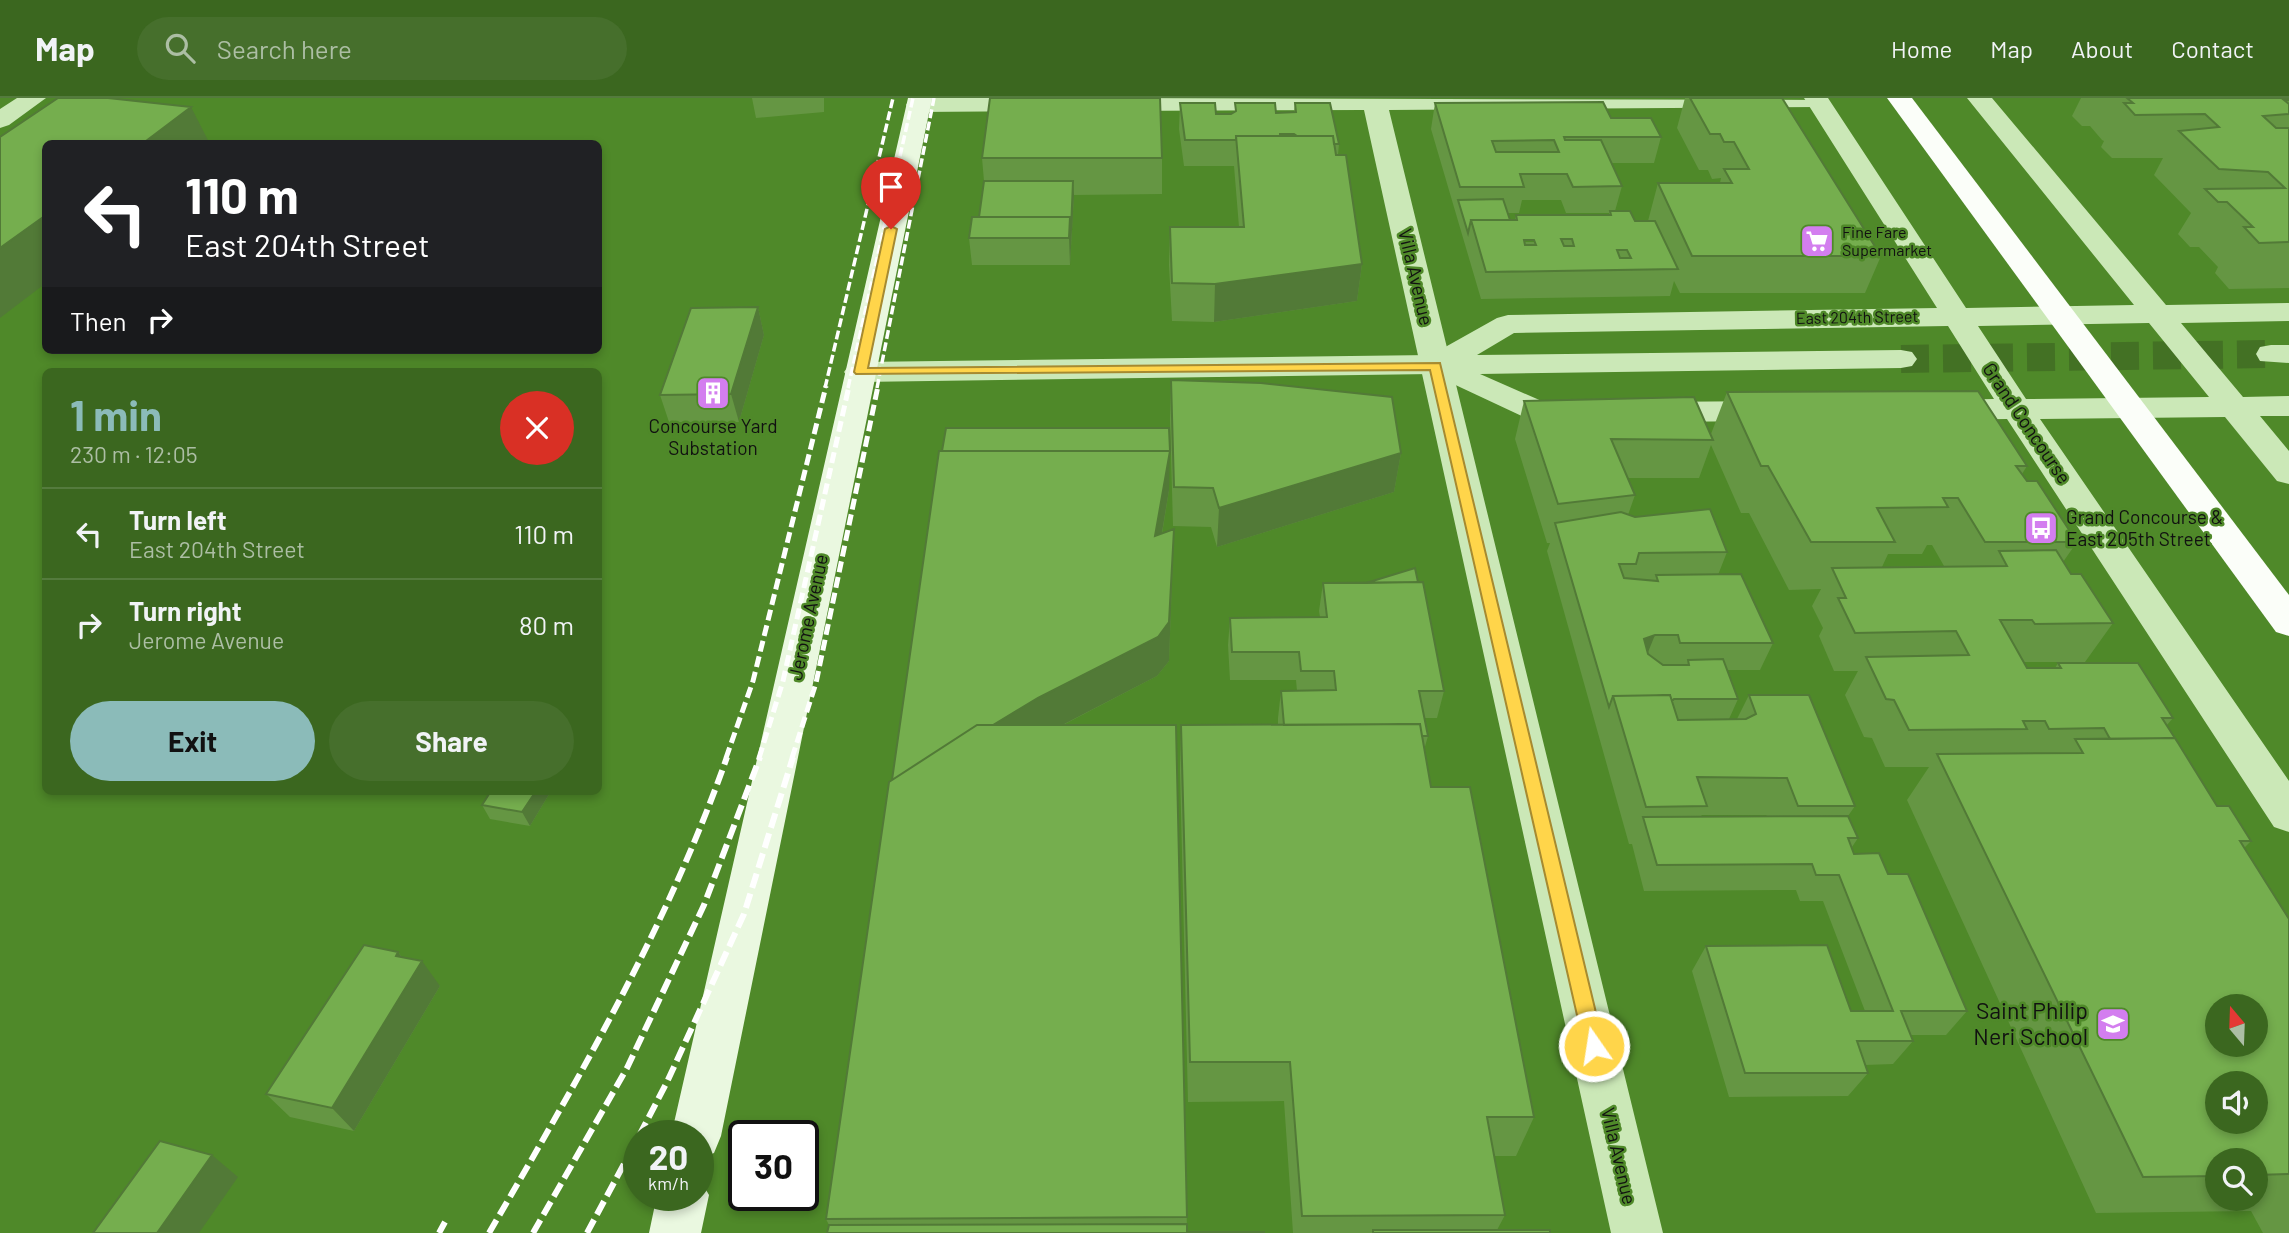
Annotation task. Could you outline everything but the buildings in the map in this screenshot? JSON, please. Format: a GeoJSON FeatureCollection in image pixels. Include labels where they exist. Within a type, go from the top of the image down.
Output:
{"type":"FeatureCollection","features":[{"type":"Feature","properties":{"kind":"main road"},"geometry":{"type":"LineString","coordinates":[[1899,98],[2289,622]]}},
{"type":"Feature","properties":{"kind":"main road","name":"Jerome Avenue"},"geometry":{"type":"LineString","coordinates":[[699,1120],[919,102]]}},
{"type":"Feature","properties":{"kind":"main road"},"geometry":{"type":"LineString","coordinates":[[675,1233],[680,1211]]}},
{"type":"Feature","properties":{"kind":"street"},"geometry":{"type":"LineString","coordinates":[[0,121],[34,98]]}},
{"type":"Feature","properties":{"kind":"street"},"geometry":{"type":"LineString","coordinates":[[1979,98],[2154,313],[2289,473]]}},
{"type":"Feature","properties":{"kind":"street"},"geometry":{"type":"LineString","coordinates":[[1090,104],[1817,99]]}},
{"type":"Feature","properties":{"kind":"street","name":"Grand Concourse"},"geometry":{"type":"LineString","coordinates":[[1817,99],[1955,316],[2289,815]]}},
{"type":"Feature","properties":{"kind":"street","name":"Villa Avenue"},"geometry":{"type":"LineString","coordinates":[[1374,100],[1637,1233]]}},
{"type":"Feature","properties":{"kind":"street"},"geometry":{"type":"LineString","coordinates":[[919,102],[1063,104]]}},
{"type":"Feature","properties":{"kind":"street","name":"East 204th Street"},"geometry":{"type":"LineString","coordinates":[[1435,366],[1508,324],[2289,312]]}},
{"type":"Feature","properties":{"kind":"street","name":"East 204th Street"},"geometry":{"type":"LineString","coordinates":[[860,372],[1901,359]]}},
{"type":"Feature","properties":{"kind":"street","name":"East 204th Street"},"geometry":{"type":"LineString","coordinates":[[1435,366],[1539,412],[1798,411]]}},
{"type":"Feature","properties":{"kind":"street"},"geometry":{"type":"LineString","coordinates":[[1907,410],[2289,406]]}},
{"type":"Feature","properties":{"kind":"tunnel"},"geometry":{"type":"LineString","coordinates":[[1901,359],[2271,354]]}},
{"type":"Feature","properties":{"kind":"railway"},"geometry":{"type":"LineString","coordinates":[[825,388],[893,98]]}},
{"type":"Feature","properties":{"kind":"railway"},"geometry":{"type":"LineString","coordinates":[[848,388],[913,98]]}},
{"type":"Feature","properties":{"kind":"railway"},"geometry":{"type":"LineString","coordinates":[[877,388],[934,98]]}},
{"type":"Feature","properties":{"kind":"railway"},"geometry":{"type":"LineString","coordinates":[[726,758],[753,681],[826,386]]}},
{"type":"Feature","properties":{"kind":"railway"},"geometry":{"type":"LineString","coordinates":[[759,758],[783,681],[849,386]]}},
{"type":"Feature","properties":{"kind":"railway"},"geometry":{"type":"LineString","coordinates":[[792,758],[816,683],[878,386]]}},
{"type":"Feature","properties":{"kind":"railway"},"geometry":{"type":"LineString","coordinates":[[489,1233],[619,1001],[677,881],[727,757]]}},
{"type":"Feature","properties":{"kind":"railway"},"geometry":{"type":"LineString","coordinates":[[533,1233],[627,1068],[704,905],[760,757]]}},
{"type":"Feature","properties":{"kind":"railway"},"geometry":{"type":"LineString","coordinates":[[587,1233],[667,1082],[744,914],[793,757]]}},
{"type":"Feature","properties":{"kind":"railway"},"geometry":{"type":"LineString","coordinates":[[439,1233],[445,1222]]}},
{"type":"Feature","properties":{"kind":"place","name":"Fine Fare Supermarket"},"geometry":{"type":"Point","coordinates":[1817,241]}},
{"type":"Feature","properties":{"kind":"place","name":"Concourse Yard Substation"},"geometry":{"type":"Point","coordinates":[713,393]}},
{"type":"Feature","properties":{"kind":"place","name":"Grand Concourse & East 205th Street"},"geometry":{"type":"Point","coordinates":[2041,528]}},
{"type":"Feature","properties":{"kind":"place","name":"Saint Philip Neri School"},"geometry":{"type":"Point","coordinates":[2113,1024]}},
{"type":"Feature","properties":{"kind":"route"},"geometry":{"type":"LineString","coordinates":[[891,229],[860,372],[1435,366],[1594,1046]]}}]}
